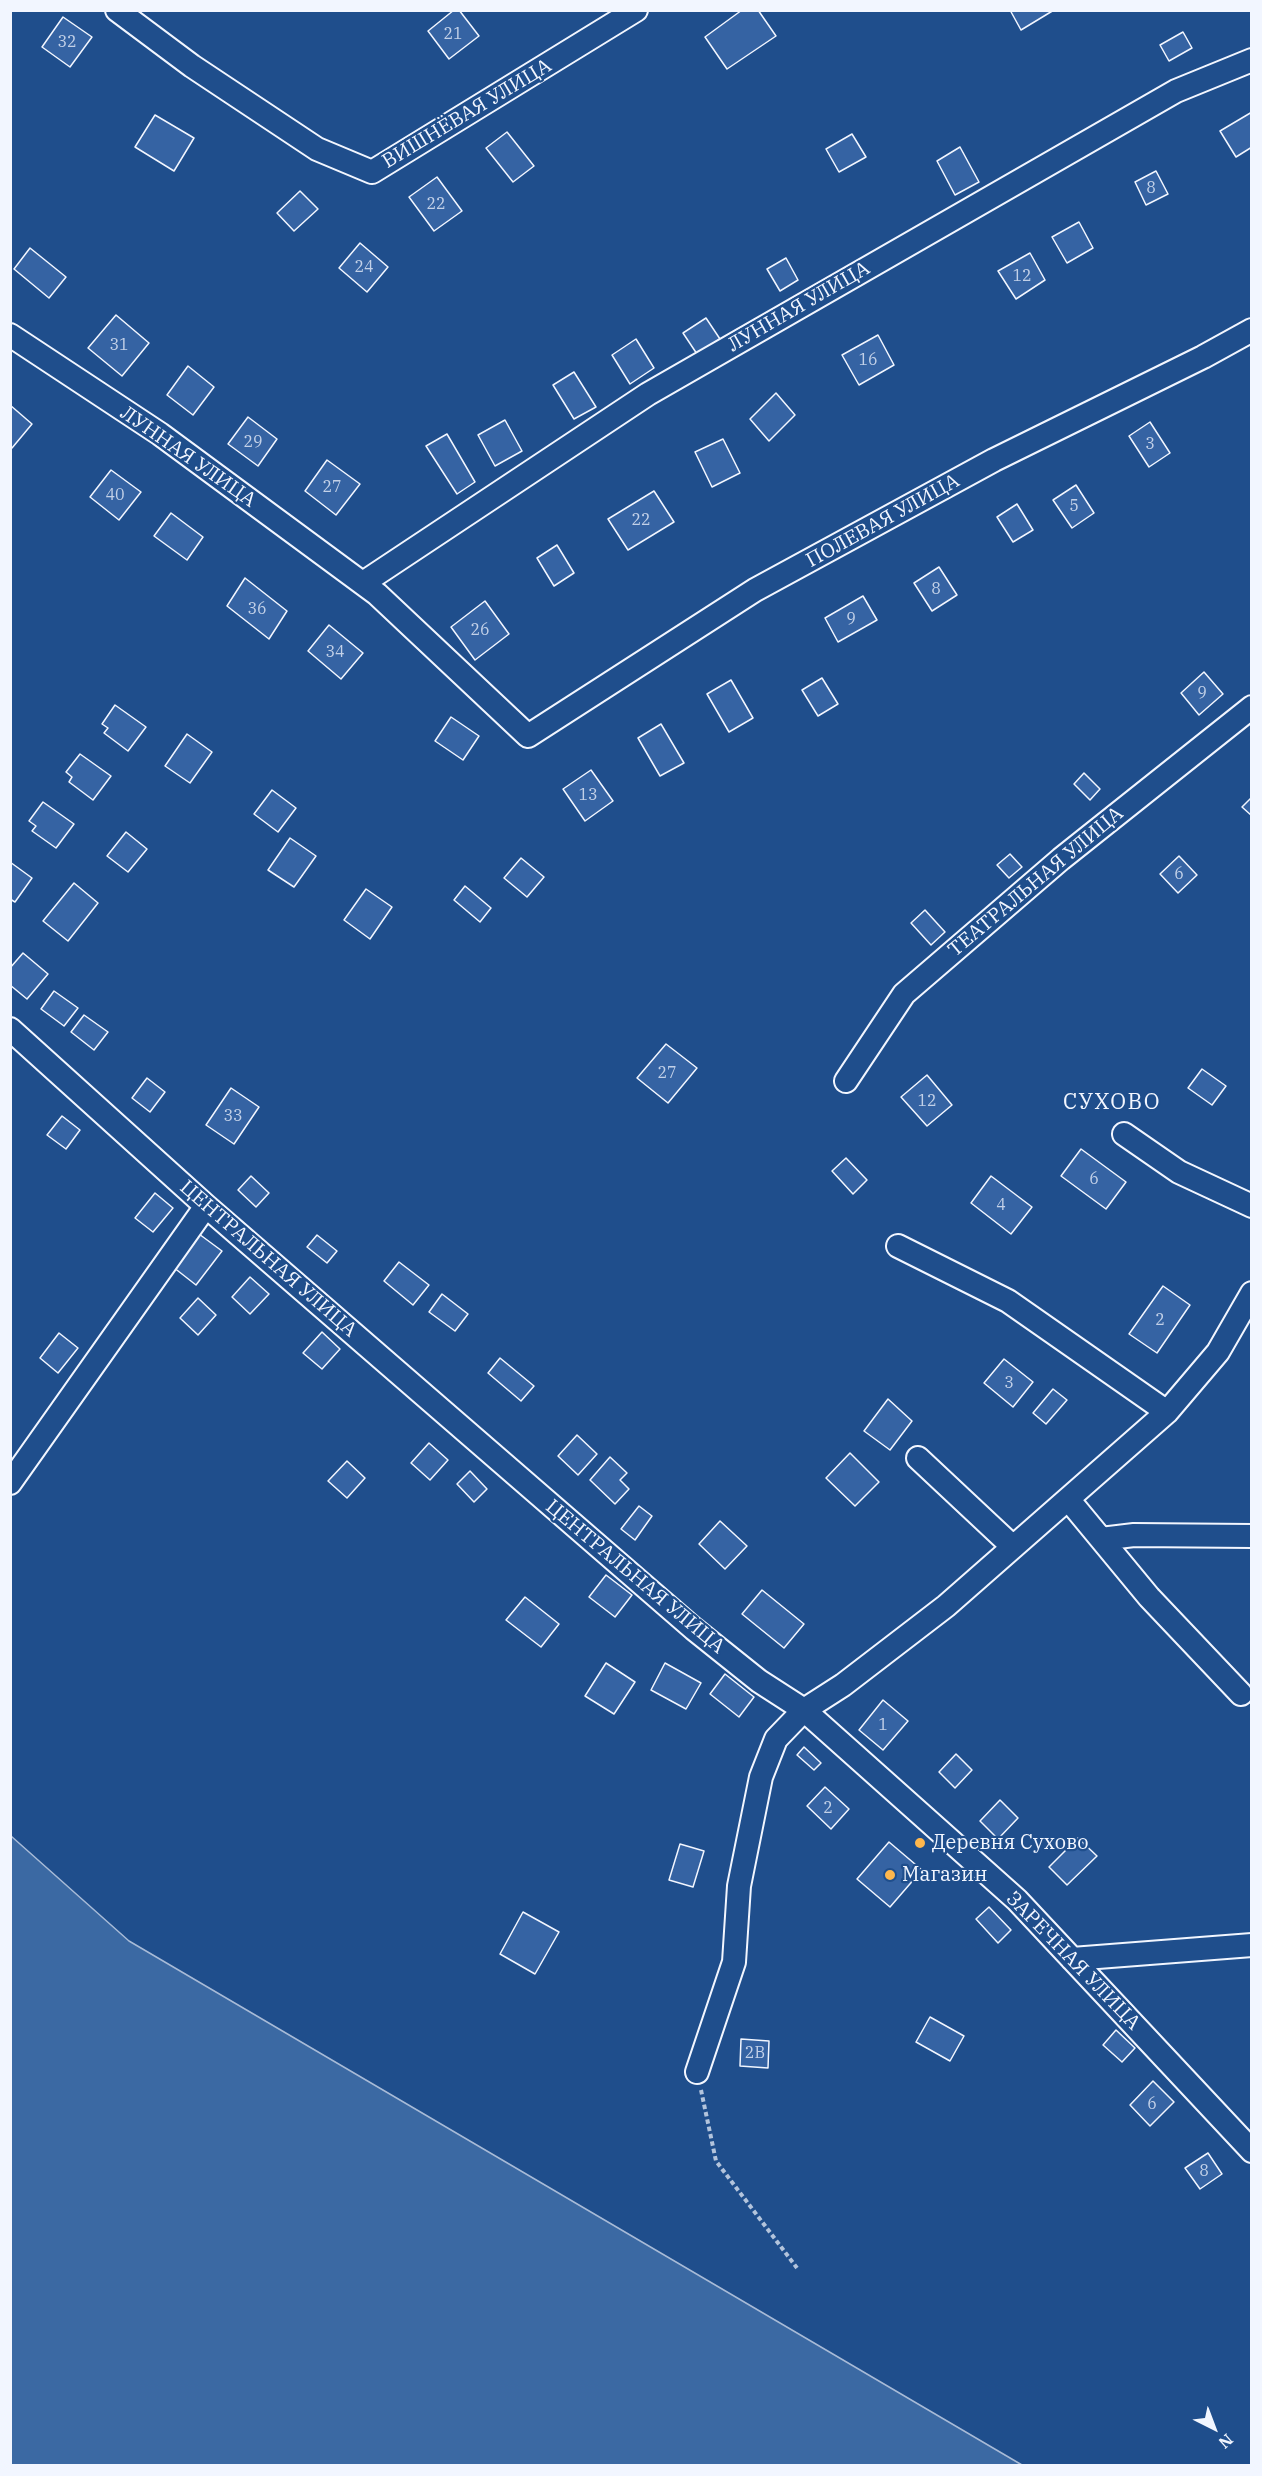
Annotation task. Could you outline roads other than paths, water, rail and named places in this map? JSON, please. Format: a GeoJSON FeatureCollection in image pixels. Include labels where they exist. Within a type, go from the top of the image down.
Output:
{"type":"FeatureCollection","features":[{"type":"Feature","properties":{"kind":"street","name":"ВИШНЁВАЯ УЛИЦА"},"geometry":{"type":"LineString","coordinates":[[117,10],[192,66],[317,148],[372,172],[636,10]]}},
{"type":"Feature","properties":{"kind":"street","name":"ЛУННАЯ УЛИЦА"},"geometry":{"type":"LineString","coordinates":[[363,583],[648,394],[1176,91],[1251,60]]}},
{"type":"Feature","properties":{"kind":"street","name":"ПОЛЕВАЯ УЛИЦА"},"geometry":{"type":"LineString","coordinates":[[528,736],[755,590],[994,460],[1203,357],[1251,330]]}},
{"type":"Feature","properties":{"kind":"street","name":"ЛУННАЯ УЛИЦА"},"geometry":{"type":"LineString","coordinates":[[10,335],[160,434],[363,583],[528,736]]}},
{"type":"Feature","properties":{"kind":"street","name":"ТЕАТРАЛЬНАЯ УЛИЦА"},"geometry":{"type":"LineString","coordinates":[[846,1081],[904,994],[1061,859],[1251,707]]}},
{"type":"Feature","properties":{"kind":"street","name":"ЦЕНТРАЛЬНАЯ УЛИЦА"},"geometry":{"type":"LineString","coordinates":[[10,1029],[206,1206],[694,1629],[759,1681],[804,1710]]}},
{"type":"Feature","properties":{"kind":"street"},"geometry":{"type":"LineString","coordinates":[[1124,1134],[1179,1172],[1251,1206]]}},
{"type":"Feature","properties":{"kind":"street"},"geometry":{"type":"LineString","coordinates":[[10,1483],[206,1206]]}},
{"type":"Feature","properties":{"kind":"street"},"geometry":{"type":"LineString","coordinates":[[898,1246],[1008,1301],[1167,1412]]}},
{"type":"Feature","properties":{"kind":"street"},"geometry":{"type":"LineString","coordinates":[[697,2072],[734,1962],[739,1886],[761,1777],[776,1739],[804,1710],[843,1685],[946,1606],[1167,1412],[1218,1352],[1251,1293]]}},
{"type":"Feature","properties":{"kind":"street"},"geometry":{"type":"LineString","coordinates":[[918,1458],[1013,1547]]}},
{"type":"Feature","properties":{"kind":"street"},"geometry":{"type":"LineString","coordinates":[[1068,1498],[1149,1597],[1241,1694]]}},
{"type":"Feature","properties":{"kind":"street"},"geometry":{"type":"LineString","coordinates":[[1101,1539],[1134,1535],[1251,1536]]}},
{"type":"Feature","properties":{"kind":"street","name":"ЗАРЕЧНАЯ УЛИЦА"},"geometry":{"type":"LineString","coordinates":[[804,1710],[1017,1900],[1251,2151]]}},
{"type":"Feature","properties":{"kind":"street"},"geometry":{"type":"LineString","coordinates":[[1072,1959],[1251,1945]]}},
{"type":"Feature","properties":{"kind":"water"},"geometry":{"type":"Polygon","coordinates":[[[11,1836],[129,1941],[1022,2465],[11,2465],[11,1836]]]}},
{"type":"Feature","properties":{"kind":"place","name":"Деревня Сухово"},"geometry":{"type":"Point","coordinates":[920,1843]}},
{"type":"Feature","properties":{"kind":"place","name":"Магазин"},"geometry":{"type":"Point","coordinates":[890,1875]}},
{"type":"Feature","properties":{"kind":"district","name":"СУХОВО"},"geometry":{"type":"Point","coordinates":[1112,1103]}}]}
